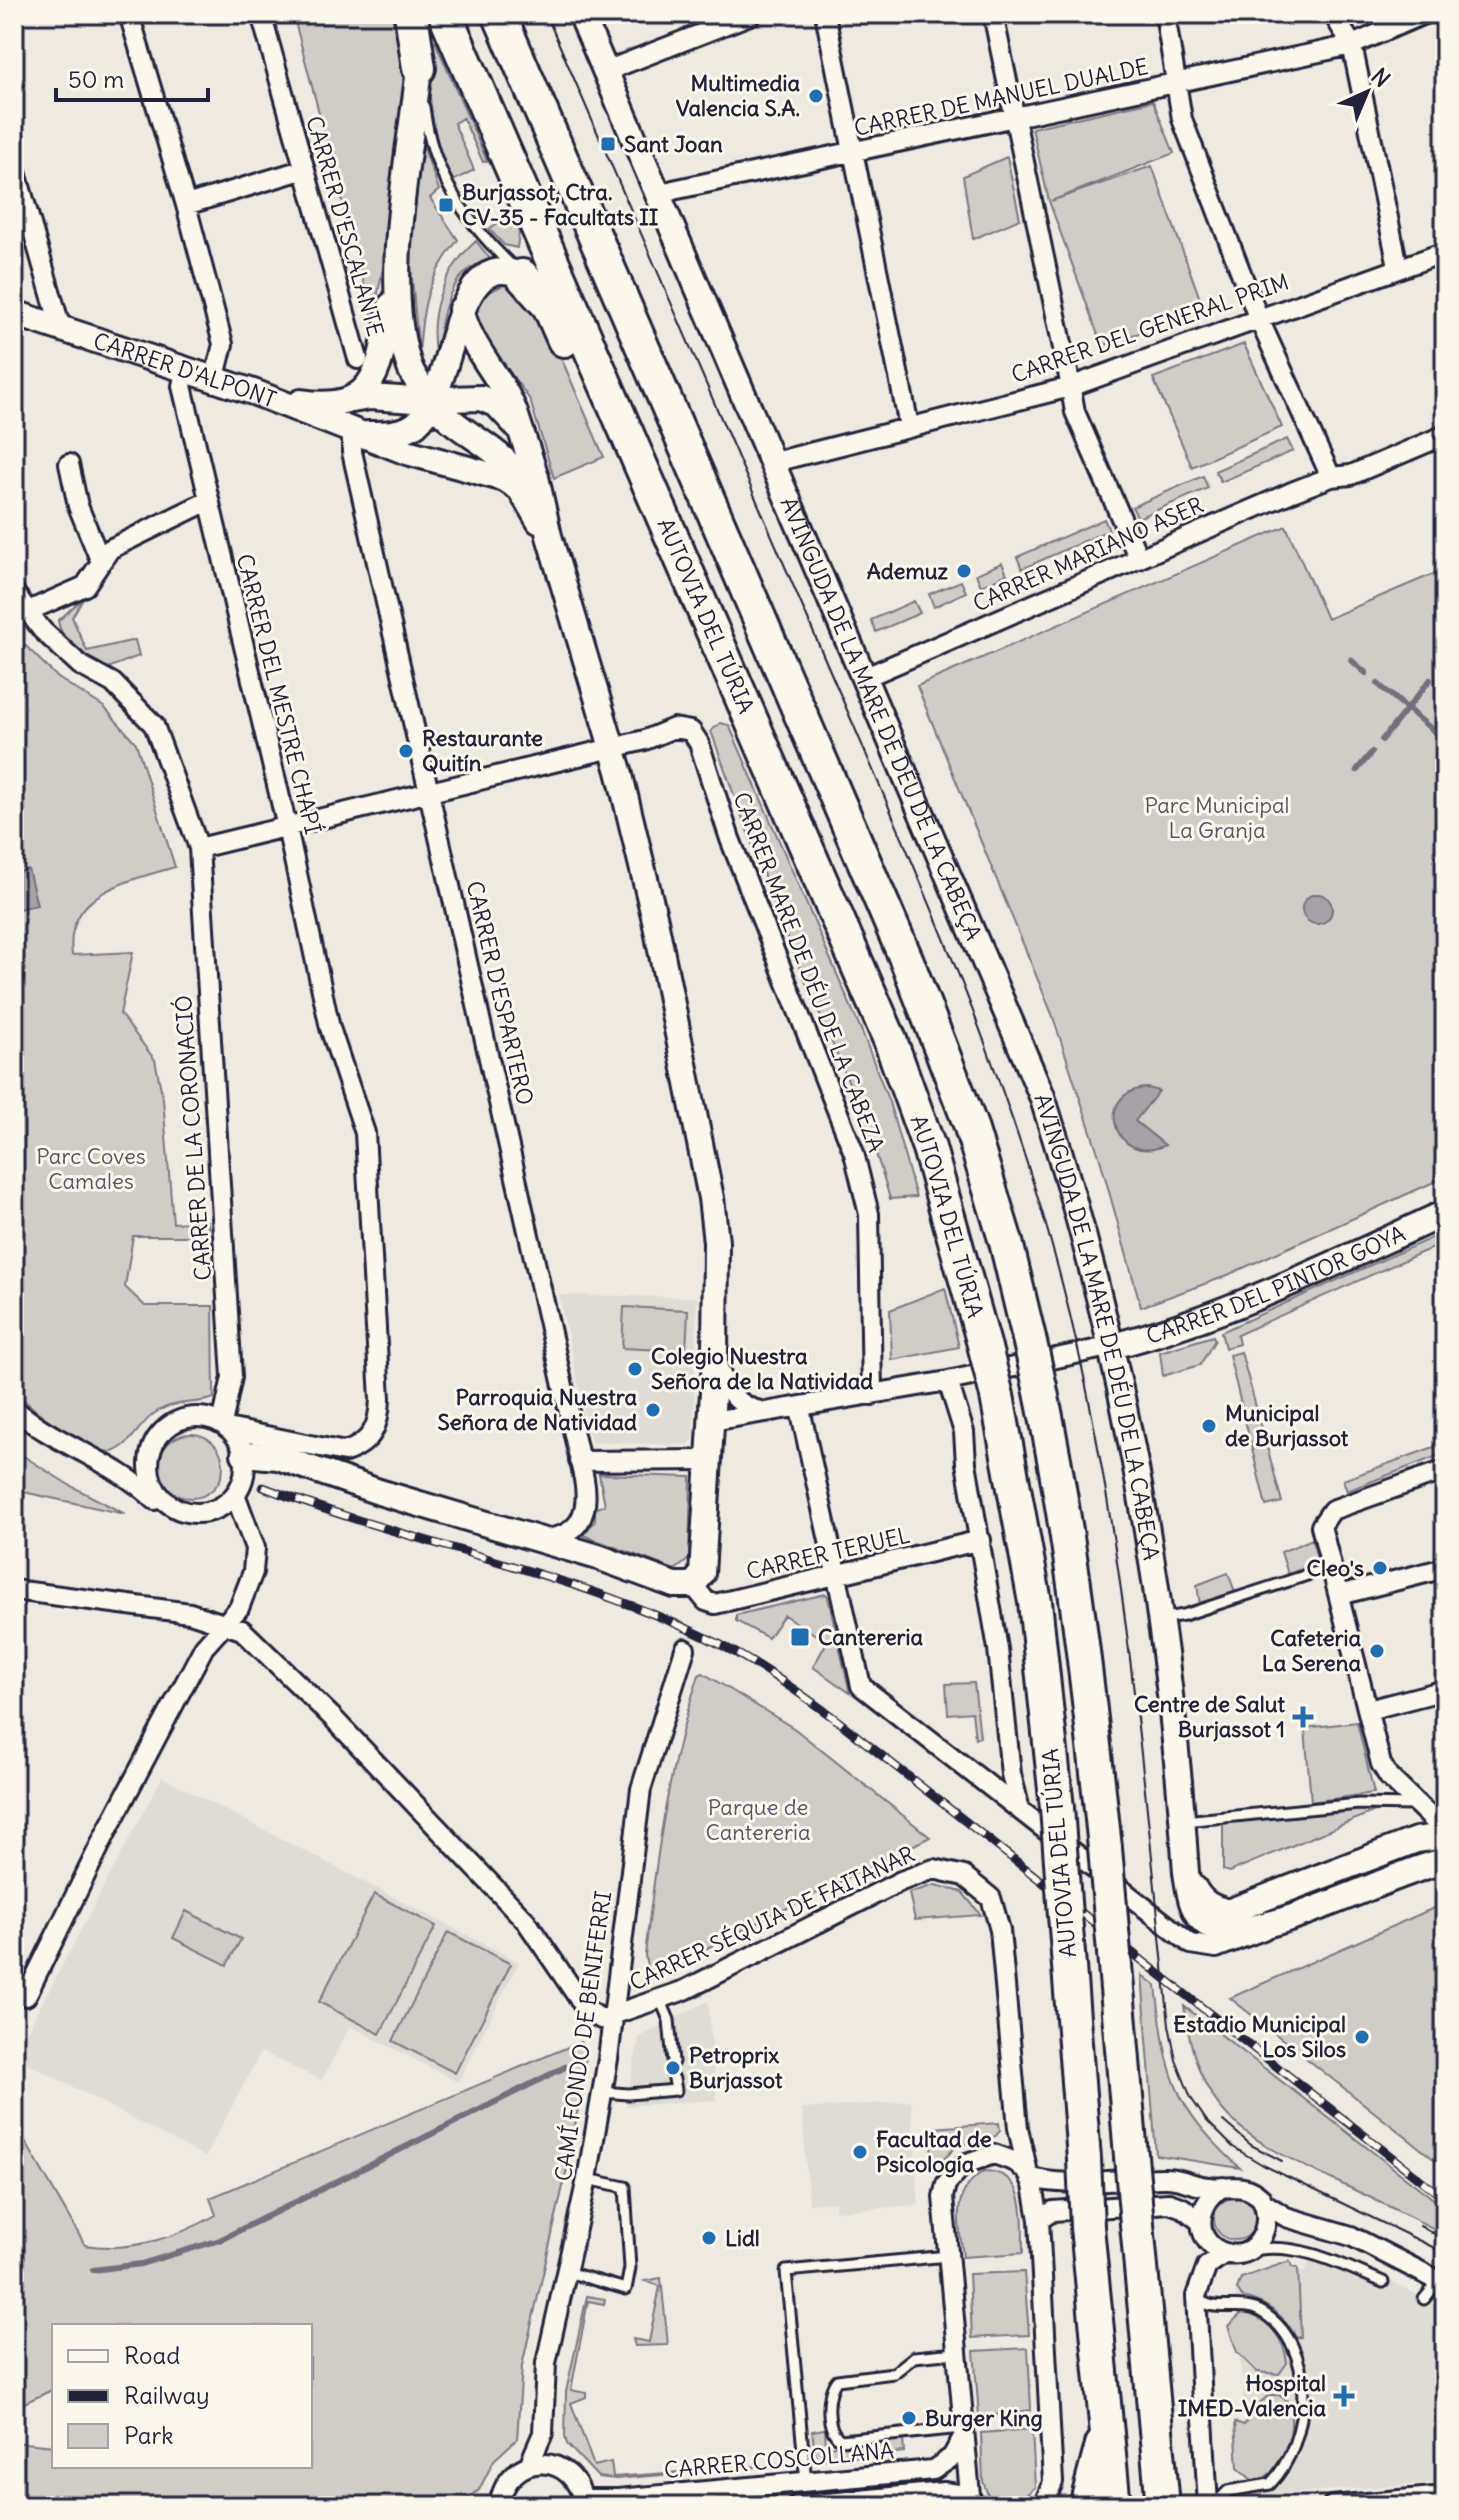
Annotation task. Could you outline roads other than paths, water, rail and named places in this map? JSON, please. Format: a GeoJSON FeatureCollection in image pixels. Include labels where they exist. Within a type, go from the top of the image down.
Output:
{"type":"FeatureCollection","features":[{"type":"Feature","properties":{"kind":"highway"},"geometry":{"type":"LineString","coordinates":[[411,14],[419,68]]}},
{"type":"Feature","properties":{"kind":"highway","name":"AUTOVIA DEL TÚRIA"},"geometry":{"type":"LineString","coordinates":[[445,14],[890,1040],[942,1193],[985,1348],[997,1396],[1035,1602],[1044,1678],[1057,1808],[1087,2227],[1114,2506]]}},
{"type":"Feature","properties":{"kind":"highway","name":"AUTOVIA DEL TÚRIA"},"geometry":{"type":"LineString","coordinates":[[499,14],[907,961],[970,1124],[1006,1242],[1062,1490],[1088,1675],[1163,2506]]}},
{"type":"Feature","properties":{"kind":"highway"},"geometry":{"type":"LineString","coordinates":[[522,276],[549,306],[589,397],[622,422]]}},
{"type":"Feature","properties":{"kind":"highway"},"geometry":{"type":"LineString","coordinates":[[1153,2399],[1175,2506]]}},
{"type":"Feature","properties":{"kind":"highway"},"geometry":{"type":"LineString","coordinates":[[1086,2506],[1107,2430]]}},
{"type":"Feature","properties":{"kind":"street"},"geometry":{"type":"LineString","coordinates":[[129,14],[186,205],[223,344],[214,381]]}},
{"type":"Feature","properties":{"kind":"street","name":"CARRER D'ESCALANTE"},"geometry":{"type":"LineString","coordinates":[[261,14],[358,359]]}},
{"type":"Feature","properties":{"kind":"street","name":"AVINGUDA DE LA MARE DE DÉU DE LA CABEÇA"},"geometry":{"type":"LineString","coordinates":[[581,14],[1042,1096],[1079,1212],[1113,1346],[1160,1619],[1186,1872],[1195,1912],[1210,1927],[1231,1932],[1270,1927],[1407,1870]]}},
{"type":"Feature","properties":{"kind":"street"},"geometry":{"type":"LineString","coordinates":[[606,71],[752,14]]}},
{"type":"Feature","properties":{"kind":"street"},"geometry":{"type":"LineString","coordinates":[[825,14],[909,426]]}},
{"type":"Feature","properties":{"kind":"street"},"geometry":{"type":"LineString","coordinates":[[993,14],[1075,412],[1139,559]]}},
{"type":"Feature","properties":{"kind":"street"},"geometry":{"type":"LineString","coordinates":[[1165,14],[1182,119],[1258,317],[1331,477]]}},
{"type":"Feature","properties":{"kind":"street"},"geometry":{"type":"LineString","coordinates":[[1333,14],[1352,45],[1398,266]]}},
{"type":"Feature","properties":{"kind":"street","name":"CARRER DE MANUEL DUALDE"},"geometry":{"type":"LineString","coordinates":[[661,196],[673,190],[1352,45],[1424,14]]}},
{"type":"Feature","properties":{"kind":"street"},"geometry":{"type":"LineString","coordinates":[[419,68],[399,255],[398,298],[406,355],[423,400],[486,444],[514,468],[549,536]]}},
{"type":"Feature","properties":{"kind":"street"},"geometry":{"type":"LineString","coordinates":[[14,165],[61,329]]}},
{"type":"Feature","properties":{"kind":"street"},"geometry":{"type":"LineString","coordinates":[[186,205],[305,169]]}},
{"type":"Feature","properties":{"kind":"street","name":"CARRER DEL GENERAL PRIM"},"geometry":{"type":"LineString","coordinates":[[774,462],[1070,387],[1398,266],[1445,252]]}},
{"type":"Feature","properties":{"kind":"street"},"geometry":{"type":"LineString","coordinates":[[351,400],[364,392],[377,369],[399,255]]}},
{"type":"Feature","properties":{"kind":"street"},"geometry":{"type":"LineString","coordinates":[[357,432],[355,420],[364,411],[423,400],[447,367],[461,309],[472,288],[491,274],[510,270],[522,276]]}},
{"type":"Feature","properties":{"kind":"street"},"geometry":{"type":"LineString","coordinates":[[244,1454],[278,1457],[379,1492],[541,1539],[674,1585],[693,1585],[702,1574],[715,1359],[716,1242],[713,1210],[655,920],[613,746],[520,431],[505,391],[469,338],[461,309]]}},
{"type":"Feature","properties":{"kind":"street","name":"CARRER D'ALPONT"},"geometry":{"type":"LineString","coordinates":[[14,313],[256,393],[407,452],[489,473],[513,483],[549,536]]}},
{"type":"Feature","properties":{"kind":"street","name":"CARRER DEL MESTRE CHAPÍ"},"geometry":{"type":"LineString","coordinates":[[185,371],[182,386],[287,827],[330,1028],[365,1133],[380,1399],[379,1421],[373,1434],[359,1447],[345,1452],[225,1426]]}},
{"type":"Feature","properties":{"kind":"street"},"geometry":{"type":"LineString","coordinates":[[256,393],[318,405],[370,397],[423,400],[481,398],[505,411],[520,431]]}},
{"type":"Feature","properties":{"kind":"street","name":"CARRER D'ESPARTERO"},"geometry":{"type":"LineString","coordinates":[[357,432],[352,452],[586,1492],[584,1516],[567,1534],[541,1539]]}},
{"type":"Feature","properties":{"kind":"street","name":"CARRER MARIANO ASER"},"geometry":{"type":"LineString","coordinates":[[866,677],[1331,477],[1351,475],[1445,435]]}},
{"type":"Feature","properties":{"kind":"street"},"geometry":{"type":"LineString","coordinates":[[69,464],[78,506],[101,562]]}},
{"type":"Feature","properties":{"kind":"street"},"geometry":{"type":"LineString","coordinates":[[20,612],[85,586],[110,549],[208,501]]}},
{"type":"Feature","properties":{"kind":"street","name":"CARRER DE LA CORONACIÓ"},"geometry":{"type":"LineString","coordinates":[[14,592],[20,612],[80,665],[113,683],[154,725],[199,848],[232,1377],[225,1426]]}},
{"type":"Feature","properties":{"kind":"street","name":"CARRER MARE DE DÉU DE LA CABEZA"},"geometry":{"type":"LineString","coordinates":[[613,746],[674,728],[691,731],[699,743],[730,839],[854,1153],[869,1214],[872,1395]]}},
{"type":"Feature","properties":{"kind":"street"},"geometry":{"type":"LineString","coordinates":[[199,848],[431,794],[613,746]]}},
{"type":"Feature","properties":{"kind":"street","name":"CARRER DEL PINTOR GOYA"},"geometry":{"type":"LineString","coordinates":[[712,1421],[800,1409],[948,1381],[1155,1335],[1309,1275],[1445,1213]]}},
{"type":"Feature","properties":{"kind":"street","name":"CARRER DEL PINTOR GOYA"},"geometry":{"type":"LineString","coordinates":[[715,1359],[724,1383],[738,1402],[750,1409],[772,1413]]}},
{"type":"Feature","properties":{"kind":"street"},"geometry":{"type":"LineString","coordinates":[[948,1381],[962,1419],[966,1463],[998,1649],[1011,1774],[1020,1810]]}},
{"type":"Feature","properties":{"kind":"street"},"geometry":{"type":"LineString","coordinates":[[14,1409],[79,1453],[132,1478],[163,1506],[183,1512],[200,1514],[216,1510],[235,1494],[245,1471],[244,1454],[225,1426],[196,1417],[181,1420],[157,1438],[151,1451],[151,1481],[170,1505],[183,1512]]}},
{"type":"Feature","properties":{"kind":"street"},"geometry":{"type":"LineString","coordinates":[[800,1409],[861,1686],[1191,1944],[1216,1948],[1270,1927]]}},
{"type":"Feature","properties":{"kind":"street"},"geometry":{"type":"LineString","coordinates":[[579,1461],[709,1460]]}},
{"type":"Feature","properties":{"kind":"street"},"geometry":{"type":"LineString","coordinates":[[1444,1832],[1389,1777],[1381,1764],[1321,1526],[1332,1510],[1445,1470]]}},
{"type":"Feature","properties":{"kind":"street"},"geometry":{"type":"LineString","coordinates":[[26,1996],[108,1829],[204,1647],[239,1608],[253,1572],[255,1548],[235,1494]]}},
{"type":"Feature","properties":{"kind":"street"},"geometry":{"type":"LineString","coordinates":[[216,1510],[250,1530]]}},
{"type":"Feature","properties":{"kind":"street","name":"CARRER TERUEL"},"geometry":{"type":"LineString","coordinates":[[693,1585],[706,1601],[715,1604],[981,1540]]}},
{"type":"Feature","properties":{"kind":"street"},"geometry":{"type":"LineString","coordinates":[[1339,1595],[1445,1568]]}},
{"type":"Feature","properties":{"kind":"street"},"geometry":{"type":"LineString","coordinates":[[14,1590],[190,1613],[242,1630],[333,1718],[526,1921],[586,2009],[601,2019],[614,2016]]}},
{"type":"Feature","properties":{"kind":"street","name":"CAMÍ FONDO DE BENIFERRI"},"geometry":{"type":"LineString","coordinates":[[499,2506],[505,2486],[530,2463],[543,2433],[546,2363],[587,2179],[602,2092],[641,1789],[685,1649]]}},
{"type":"Feature","properties":{"kind":"street"},"geometry":{"type":"LineString","coordinates":[[1368,1710],[1445,1690]]}},
{"type":"Feature","properties":{"kind":"street"},"geometry":{"type":"LineString","coordinates":[[1407,1870],[1442,1846],[1444,1832]]}},
{"type":"Feature","properties":{"kind":"street"},"geometry":{"type":"LineString","coordinates":[[1186,1872],[1199,1898],[1214,1909],[1228,1912],[1444,1832]]}},
{"type":"Feature","properties":{"kind":"street"},"geometry":{"type":"LineString","coordinates":[[1407,1870],[1445,1861]]}},
{"type":"Feature","properties":{"kind":"street","name":"CARRER SÉQUIA DE FAITANAR"},"geometry":{"type":"LineString","coordinates":[[614,2016],[661,2001],[901,1881],[934,1869],[964,1876],[991,1898],[1000,1930],[1018,2128]]}},
{"type":"Feature","properties":{"kind":"street"},"geometry":{"type":"LineString","coordinates":[[973,2504],[963,2433],[943,2197],[946,2184],[964,2164],[994,2154],[1006,2145],[1018,2128]]}},
{"type":"Feature","properties":{"kind":"street"},"geometry":{"type":"LineString","coordinates":[[1018,2128],[1039,2220],[1053,2482],[1043,2506]]}},
{"type":"Feature","properties":{"kind":"street"},"geometry":{"type":"LineString","coordinates":[[994,2154],[1016,2162],[1028,2175],[1049,2182],[1167,2178],[1223,2187],[1244,2186],[1286,2217],[1351,2236],[1442,2282]]}},
{"type":"Feature","properties":{"kind":"street"},"geometry":{"type":"LineString","coordinates":[[1223,2187],[1207,2200],[1201,2222],[1206,2237],[1233,2253]]}},
{"type":"Feature","properties":{"kind":"street"},"geometry":{"type":"LineString","coordinates":[[1039,2220],[1053,2211],[1169,2203],[1183,2208],[1201,2222]]}},
{"type":"Feature","properties":{"kind":"street"},"geometry":{"type":"LineString","coordinates":[[1211,2506],[1196,2296],[1207,2266],[1260,2241],[1266,2231],[1268,2215],[1264,2203]]}},
{"type":"Feature","properties":{"kind":"street"},"geometry":{"type":"LineString","coordinates":[[1266,2231],[1323,2228]]}},
{"type":"Feature","properties":{"kind":"street","name":"CAMÍ FONDO DE BENIFERRI"},"geometry":{"type":"LineString","coordinates":[[543,2433],[554,2464]]}},
{"type":"Feature","properties":{"kind":"street","name":"CARRER COSCOLLANA"},"geometry":{"type":"LineString","coordinates":[[583,2502],[933,2470],[952,2457],[963,2433]]}},
{"type":"Feature","properties":{"kind":"street"},"geometry":{"type":"LineString","coordinates":[[530,2463],[554,2464],[565,2472],[583,2502]]}},
{"type":"Feature","properties":{"kind":"street"},"geometry":{"type":"LineString","coordinates":[[796,2506],[906,2501],[944,2492],[973,2504]]}},
{"type":"Feature","properties":{"kind":"street"},"geometry":{"type":"LineString","coordinates":[[1332,2506],[1445,2496]]}},
{"type":"Feature","properties":{"kind":"lane"},"geometry":{"type":"LineString","coordinates":[[419,68],[431,145],[448,191],[476,229],[522,276]]}},
{"type":"Feature","properties":{"kind":"lane"},"geometry":{"type":"LineString","coordinates":[[1160,1619],[1184,1615],[1332,1567]]}},
{"type":"Feature","properties":{"kind":"lane"},"geometry":{"type":"LineString","coordinates":[[1183,1821],[1396,1802],[1419,1807]]}},
{"type":"Feature","properties":{"kind":"lane"},"geometry":{"type":"LineString","coordinates":[[661,2001],[669,2020],[673,2062]]}},
{"type":"Feature","properties":{"kind":"lane"},"geometry":{"type":"LineString","coordinates":[[602,2092],[628,2094],[676,2090],[674,2079]]}},
{"type":"Feature","properties":{"kind":"lane"},"geometry":{"type":"LineString","coordinates":[[567,2272],[626,2289],[630,2268],[625,2187],[587,2179]]}},
{"type":"Feature","properties":{"kind":"lane"},"geometry":{"type":"LineString","coordinates":[[1233,2253],[1291,2248],[1326,2258],[1383,2282]]}},
{"type":"Feature","properties":{"kind":"lane"},"geometry":{"type":"LineString","coordinates":[[806,2482],[786,2271],[948,2256]]}},
{"type":"Feature","properties":{"kind":"lane"},"geometry":{"type":"LineString","coordinates":[[1424,2299],[1442,2282]]}},
{"type":"Feature","properties":{"kind":"lane"},"geometry":{"type":"LineString","coordinates":[[1196,2296],[1213,2307],[1251,2307],[1277,2324],[1290,2342],[1302,2387],[1298,2435],[1284,2467],[1270,2484],[1228,2491],[1211,2506]]}},
{"type":"Feature","properties":{"kind":"lane"},"geometry":{"type":"LineString","coordinates":[[956,2353],[914,2357],[894,2373],[837,2380],[829,2393],[832,2429],[841,2440],[963,2433]]}},
{"type":"Feature","properties":{"kind":"waterway"},"geometry":{"type":"LineString","coordinates":[[1351,660],[1366,673]]}},
{"type":"Feature","properties":{"kind":"waterway"},"geometry":{"type":"LineString","coordinates":[[1441,667],[1445,662]]}},
{"type":"Feature","properties":{"kind":"waterway"},"geometry":{"type":"LineString","coordinates":[[1382,740],[1430,680]]}},
{"type":"Feature","properties":{"kind":"waterway"},"geometry":{"type":"LineString","coordinates":[[1378,684],[1435,732]]}},
{"type":"Feature","properties":{"kind":"waterway"},"geometry":{"type":"LineString","coordinates":[[1357,770],[1372,752]]}},
{"type":"Feature","properties":{"kind":"waterway"},"geometry":{"type":"LineString","coordinates":[[93,2270],[141,2264],[220,2240],[565,2067]]}},
{"type":"Feature","properties":{"kind":"tram line"},"geometry":{"type":"LineString","coordinates":[[546,14],[930,904],[989,1055],[1041,1209],[1063,1287],[1102,1469],[1130,1654],[1169,2025],[1176,2060],[1191,2098],[1206,2120],[1233,2147],[1263,2165],[1445,2253]]}},
{"type":"Feature","properties":{"kind":"tram line"},"geometry":{"type":"LineString","coordinates":[[1223,2121],[1251,2145],[1282,2161]]}},
{"type":"Feature","properties":{"kind":"tram line"},"geometry":{"type":"LineString","coordinates":[[1420,2226],[1445,2239]]}},
{"type":"Feature","properties":{"kind":"railway"},"geometry":{"type":"LineString","coordinates":[[263,1487],[373,1525],[598,1593],[705,1637],[757,1665],[838,1721],[1445,2199]]}},
{"type":"Feature","properties":{"kind":"place","name":"Multimedia Valencia S.A."},"geometry":{"type":"Point","coordinates":[816,96]}},
{"type":"Feature","properties":{"kind":"place","name":"Sant Joan"},"geometry":{"type":"Point","coordinates":[608,144]}},
{"type":"Feature","properties":{"kind":"place","name":"Burjassot, Ctra. CV-35 - Facultats II"},"geometry":{"type":"Point","coordinates":[446,205]}},
{"type":"Feature","properties":{"kind":"place","name":"Ademuz"},"geometry":{"type":"Point","coordinates":[964,571]}},
{"type":"Feature","properties":{"kind":"place","name":"Restaurante Quitín"},"geometry":{"type":"Point","coordinates":[406,751]}},
{"type":"Feature","properties":{"kind":"place","name":"Colegio Nuestra Señora de la Natividad"},"geometry":{"type":"Point","coordinates":[635,1369]}},
{"type":"Feature","properties":{"kind":"place","name":"Parroquia Nuestra Señora de Natividad"},"geometry":{"type":"Point","coordinates":[653,1410]}},
{"type":"Feature","properties":{"kind":"place","name":"Municipal de Burjassot"},"geometry":{"type":"Point","coordinates":[1209,1426]}},
{"type":"Feature","properties":{"kind":"place","name":"Cleo's"},"geometry":{"type":"Point","coordinates":[1380,1568]}},
{"type":"Feature","properties":{"kind":"place","name":"Cantereria"},"geometry":{"type":"Point","coordinates":[800,1637]}},
{"type":"Feature","properties":{"kind":"place","name":"Cafeteria La Serena"},"geometry":{"type":"Point","coordinates":[1377,1651]}},
{"type":"Feature","properties":{"kind":"place","name":"Centre de Salut Burjassot 1"},"geometry":{"type":"Point","coordinates":[1303,1717]}},
{"type":"Feature","properties":{"kind":"place","name":"Estadio Municipal Los Silos"},"geometry":{"type":"Point","coordinates":[1362,2037]}},
{"type":"Feature","properties":{"kind":"place","name":"Petroprix Burjassot"},"geometry":{"type":"Point","coordinates":[673,2068]}},
{"type":"Feature","properties":{"kind":"place","name":"Facultad de Psicología"},"geometry":{"type":"Point","coordinates":[860,2152]}},
{"type":"Feature","properties":{"kind":"place","name":"Lidl"},"geometry":{"type":"Point","coordinates":[709,2238]}},
{"type":"Feature","properties":{"kind":"place","name":"Hospital IMED-Valencia"},"geometry":{"type":"Point","coordinates":[1344,2396]}},
{"type":"Feature","properties":{"kind":"place","name":"Burger King"},"geometry":{"type":"Point","coordinates":[909,2418]}},
{"type":"Feature","properties":{"kind":"park label","name":"Parc Municipal La Granja"},"geometry":{"type":"Point","coordinates":[1217,818]}},
{"type":"Feature","properties":{"kind":"park label","name":"Parc Coves Camales"},"geometry":{"type":"Point","coordinates":[91,1168]}},
{"type":"Feature","properties":{"kind":"park label","name":"Parque de Cantereria"},"geometry":{"type":"Point","coordinates":[758,1820]}}]}
